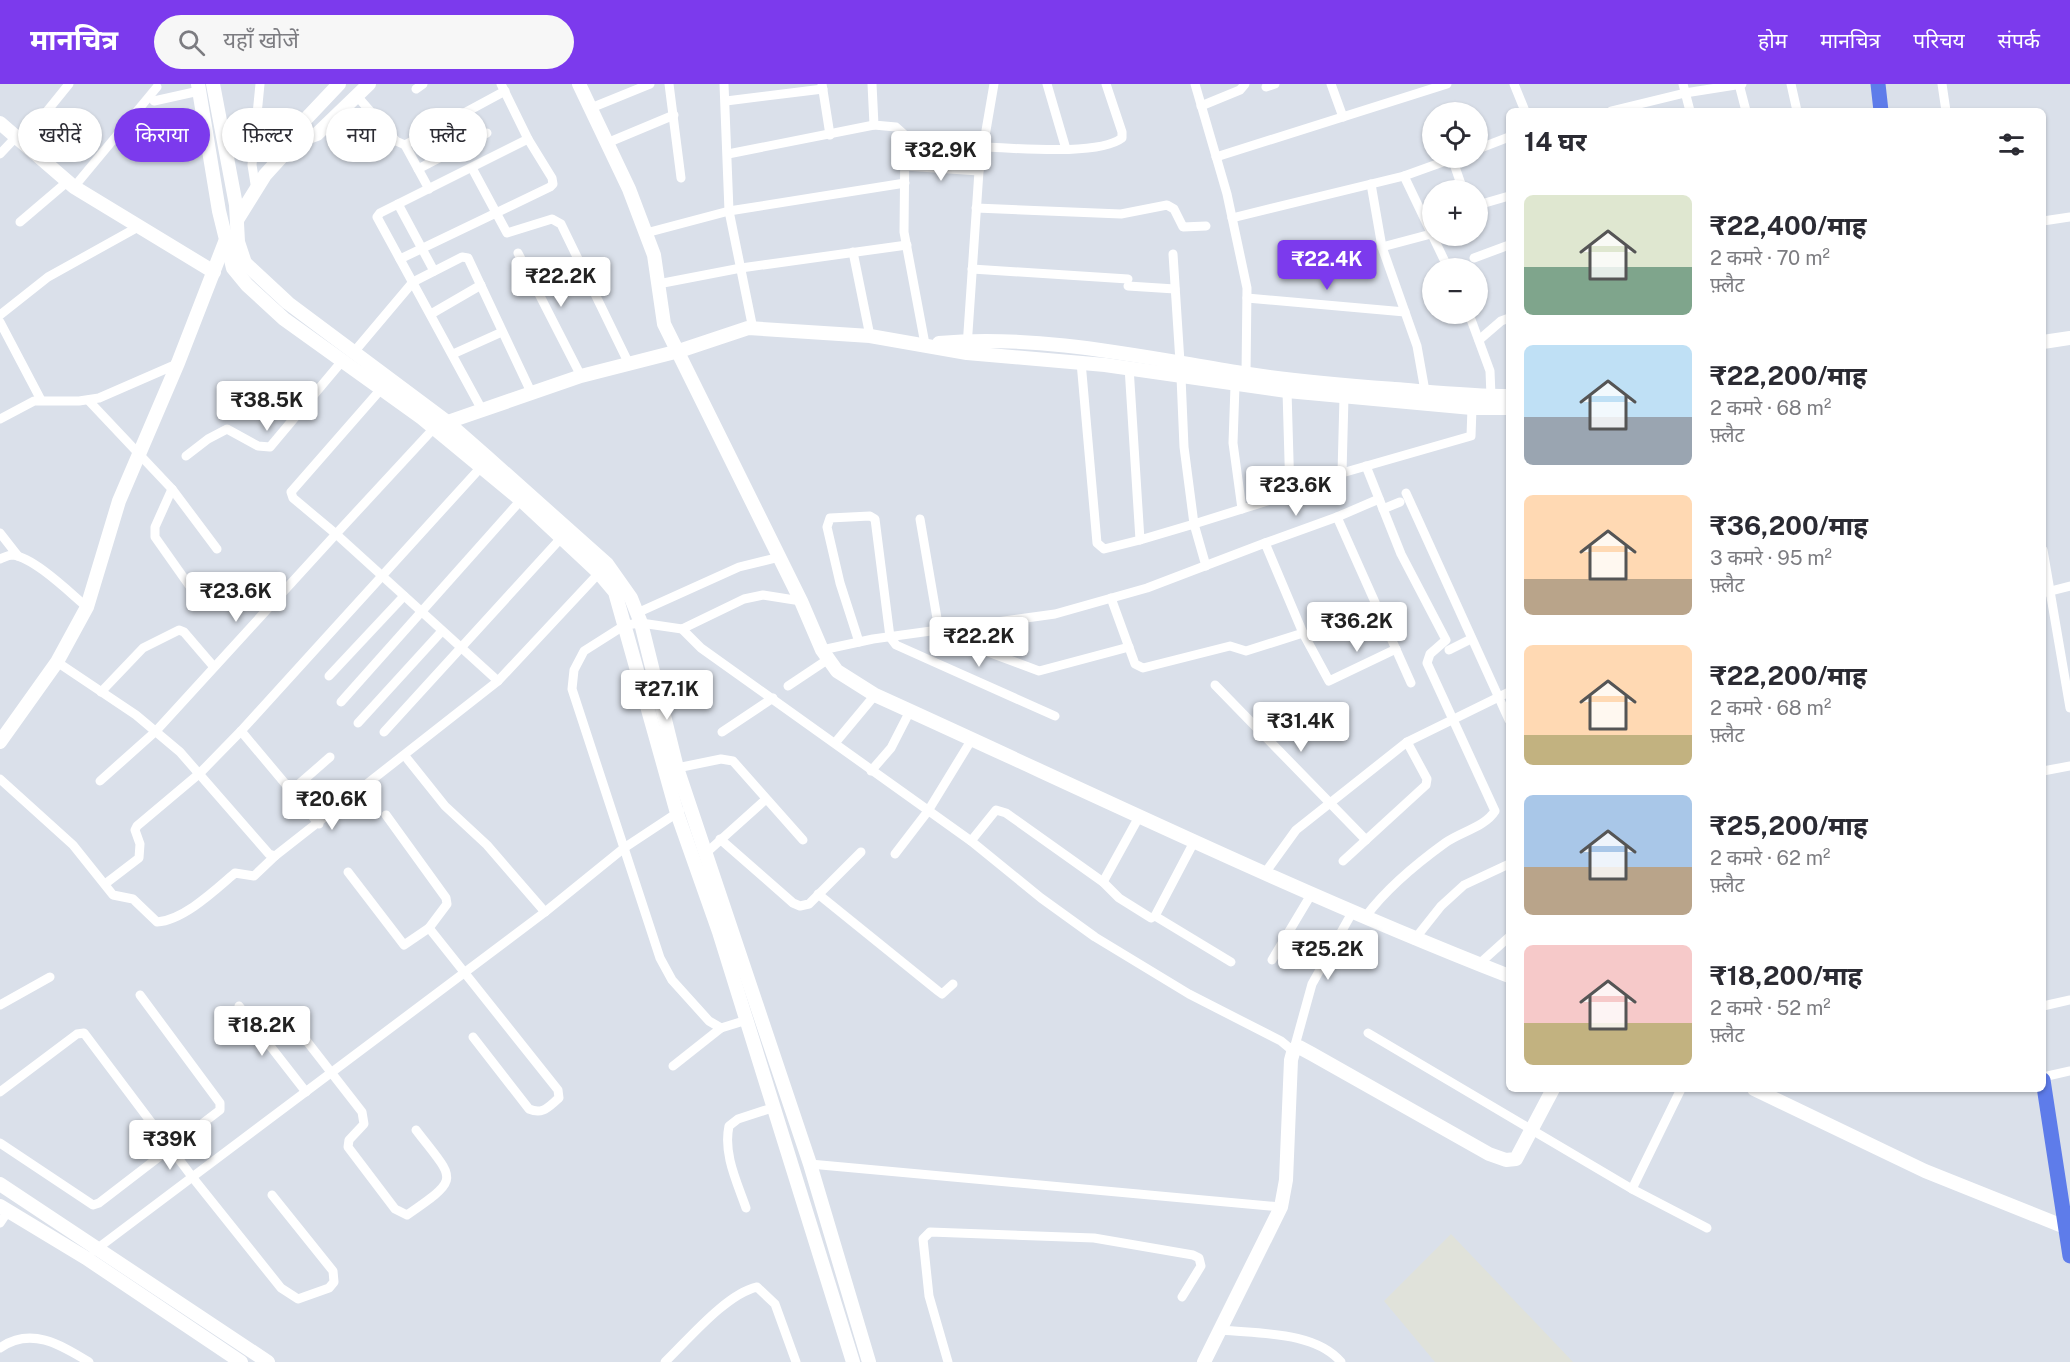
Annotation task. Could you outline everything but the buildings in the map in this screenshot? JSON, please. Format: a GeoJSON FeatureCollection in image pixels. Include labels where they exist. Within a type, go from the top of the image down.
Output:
{"type":"FeatureCollection","features":[{"type":"Feature","properties":{"kind":"main road"},"geometry":{"type":"LineString","coordinates":[[1878,84],[1881,108]]}},
{"type":"Feature","properties":{"kind":"main road"},"geometry":{"type":"LineString","coordinates":[[2045,1092],[2069,1250]]}},
{"type":"Feature","properties":{"kind":"street"},"geometry":{"type":"LineString","coordinates":[[47,108],[69,84]]}},
{"type":"Feature","properties":{"kind":"street"},"geometry":{"type":"LineString","coordinates":[[213,84],[238,219],[238,242],[245,263],[382,388],[440,424],[482,466],[562,537],[615,592],[677,813],[775,1107],[853,1362]]}},
{"type":"Feature","properties":{"kind":"street"},"geometry":{"type":"LineString","coordinates":[[256,190],[252,165],[260,84]]}},
{"type":"Feature","properties":{"kind":"street"},"geometry":{"type":"LineString","coordinates":[[314,110],[339,84]]}},
{"type":"Feature","properties":{"kind":"street"},"geometry":{"type":"LineString","coordinates":[[314,135],[369,84]]}},
{"type":"Feature","properties":{"kind":"street"},"geometry":{"type":"LineString","coordinates":[[579,84],[607,143],[657,264],[664,324],[780,556],[824,655],[846,679],[875,695],[1414,940],[1506,975]]}},
{"type":"Feature","properties":{"kind":"street"},"geometry":{"type":"LineString","coordinates":[[591,108],[650,84]]}},
{"type":"Feature","properties":{"kind":"street"},"geometry":{"type":"LineString","coordinates":[[669,84],[681,178]]}},
{"type":"Feature","properties":{"kind":"street"},"geometry":{"type":"LineString","coordinates":[[724,84],[729,211],[753,328]]}},
{"type":"Feature","properties":{"kind":"street"},"geometry":{"type":"LineString","coordinates":[[872,84],[874,125]]}},
{"type":"Feature","properties":{"kind":"street"},"geometry":{"type":"LineString","coordinates":[[967,347],[979,171],[993,84]]}},
{"type":"Feature","properties":{"kind":"street"},"geometry":{"type":"LineString","coordinates":[[1047,84],[1066,149]]}},
{"type":"Feature","properties":{"kind":"street"},"geometry":{"type":"LineString","coordinates":[[984,147],[1066,149],[1114,144],[1122,138],[1106,84]]}},
{"type":"Feature","properties":{"kind":"street"},"geometry":{"type":"LineString","coordinates":[[1195,84],[1232,218],[1247,298],[1246,374]]}},
{"type":"Feature","properties":{"kind":"street"},"geometry":{"type":"LineString","coordinates":[[1201,106],[1240,90],[1245,84]]}},
{"type":"Feature","properties":{"kind":"street"},"geometry":{"type":"LineString","coordinates":[[1331,84],[1342,117]]}},
{"type":"Feature","properties":{"kind":"street"},"geometry":{"type":"LineString","coordinates":[[1216,157],[1447,84]]}},
{"type":"Feature","properties":{"kind":"street"},"geometry":{"type":"LineString","coordinates":[[1514,84],[1524,108]]}},
{"type":"Feature","properties":{"kind":"street"},"geometry":{"type":"LineString","coordinates":[[1631,108],[1684,88],[1740,84],[1745,108]]}},
{"type":"Feature","properties":{"kind":"street"},"geometry":{"type":"LineString","coordinates":[[1791,84],[1796,108]]}},
{"type":"Feature","properties":{"kind":"street"},"geometry":{"type":"LineString","coordinates":[[1942,84],[1946,108]]}},
{"type":"Feature","properties":{"kind":"street"},"geometry":{"type":"LineString","coordinates":[[20,222],[70,184],[157,87]]}},
{"type":"Feature","properties":{"kind":"street"},"geometry":{"type":"LineString","coordinates":[[154,100],[199,87],[225,242],[233,268],[247,285],[285,319],[349,356],[440,424],[607,564],[631,598],[639,618],[677,768],[810,1164],[869,1362]]}},
{"type":"Feature","properties":{"kind":"street"},"geometry":{"type":"LineString","coordinates":[[400,259],[553,184],[503,87],[470,108]]}},
{"type":"Feature","properties":{"kind":"street"},"geometry":{"type":"LineString","coordinates":[[726,101],[822,87],[830,135]]}},
{"type":"Feature","properties":{"kind":"street"},"geometry":{"type":"LineString","coordinates":[[1684,88],[1689,108]]}},
{"type":"Feature","properties":{"kind":"street"},"geometry":{"type":"LineString","coordinates":[[357,96],[396,141],[405,145],[429,189]]}},
{"type":"Feature","properties":{"kind":"street"},"geometry":{"type":"LineString","coordinates":[[607,143],[674,115]]}},
{"type":"Feature","properties":{"kind":"street"},"geometry":{"type":"LineString","coordinates":[[0,123],[18,138]]}},
{"type":"Feature","properties":{"kind":"street"},"geometry":{"type":"LineString","coordinates":[[728,154],[874,125],[902,129],[905,135],[904,232],[925,344]]}},
{"type":"Feature","properties":{"kind":"street"},"geometry":{"type":"LineString","coordinates":[[1488,145],[1506,138]]}},
{"type":"Feature","properties":{"kind":"street"},"geometry":{"type":"LineString","coordinates":[[481,408],[377,217],[398,204],[528,139]]}},
{"type":"Feature","properties":{"kind":"street"},"geometry":{"type":"LineString","coordinates":[[0,154],[18,140]]}},
{"type":"Feature","properties":{"kind":"street"},"geometry":{"type":"LineString","coordinates":[[405,145],[409,143]]}},
{"type":"Feature","properties":{"kind":"street"},"geometry":{"type":"LineString","coordinates":[[45,162],[70,184],[214,272]]}},
{"type":"Feature","properties":{"kind":"street"},"geometry":{"type":"LineString","coordinates":[[0,742],[57,662],[87,608],[119,501],[178,363],[225,242],[256,190],[279,162]]}},
{"type":"Feature","properties":{"kind":"street"},"geometry":{"type":"LineString","coordinates":[[418,169],[432,162]]}},
{"type":"Feature","properties":{"kind":"street"},"geometry":{"type":"LineString","coordinates":[[905,165],[979,171]]}},
{"type":"Feature","properties":{"kind":"street"},"geometry":{"type":"LineString","coordinates":[[472,168],[507,233],[552,219],[561,224],[629,364]]}},
{"type":"Feature","properties":{"kind":"street"},"geometry":{"type":"LineString","coordinates":[[1232,218],[1404,176],[1426,168]]}},
{"type":"Feature","properties":{"kind":"street"},"geometry":{"type":"LineString","coordinates":[[1404,176],[1422,215]]}},
{"type":"Feature","properties":{"kind":"street"},"geometry":{"type":"LineString","coordinates":[[646,233],[729,211],[905,183]]}},
{"type":"Feature","properties":{"kind":"street"},"geometry":{"type":"LineString","coordinates":[[1371,184],[1382,247],[1417,346],[1425,391]]}},
{"type":"Feature","properties":{"kind":"street"},"geometry":{"type":"LineString","coordinates":[[1488,202],[1506,197]]}},
{"type":"Feature","properties":{"kind":"street"},"geometry":{"type":"LineString","coordinates":[[398,204],[434,271]]}},
{"type":"Feature","properties":{"kind":"street"},"geometry":{"type":"LineString","coordinates":[[976,208],[1121,214],[1167,205],[1174,209],[1183,227],[1206,226]]}},
{"type":"Feature","properties":{"kind":"street"},"geometry":{"type":"LineString","coordinates":[[2046,221],[2070,217]]}},
{"type":"Feature","properties":{"kind":"street"},"geometry":{"type":"LineString","coordinates":[[0,315],[48,277],[138,227]]}},
{"type":"Feature","properties":{"kind":"street"},"geometry":{"type":"LineString","coordinates":[[1382,247],[1422,236]]}},
{"type":"Feature","properties":{"kind":"street"},"geometry":{"type":"LineString","coordinates":[[658,284],[741,268],[907,245]]}},
{"type":"Feature","properties":{"kind":"street"},"geometry":{"type":"LineString","coordinates":[[1474,258],[1506,246]]}},
{"type":"Feature","properties":{"kind":"street"},"geometry":{"type":"LineString","coordinates":[[853,252],[870,336]]}},
{"type":"Feature","properties":{"kind":"street"},"geometry":{"type":"LineString","coordinates":[[518,253],[580,376]]}},
{"type":"Feature","properties":{"kind":"street"},"geometry":{"type":"LineString","coordinates":[[1173,254],[1180,362]]}},
{"type":"Feature","properties":{"kind":"street"},"geometry":{"type":"LineString","coordinates":[[186,456],[208,439],[227,429],[258,446],[270,447],[413,282],[462,257],[468,258],[531,392]]}},
{"type":"Feature","properties":{"kind":"street"},"geometry":{"type":"LineString","coordinates":[[972,269],[1128,282],[1175,289]]}},
{"type":"Feature","properties":{"kind":"street"},"geometry":{"type":"LineString","coordinates":[[431,314],[481,285]]}},
{"type":"Feature","properties":{"kind":"street"},"geometry":{"type":"LineString","coordinates":[[1247,298],[1405,312]]}},
{"type":"Feature","properties":{"kind":"street"},"geometry":{"type":"LineString","coordinates":[[1479,340],[1506,319]]}},
{"type":"Feature","properties":{"kind":"street"},"geometry":{"type":"LineString","coordinates":[[0,322],[41,400]]}},
{"type":"Feature","properties":{"kind":"street"},"geometry":{"type":"LineString","coordinates":[[1473,324],[1490,372],[1491,396]]}},
{"type":"Feature","properties":{"kind":"street"},"geometry":{"type":"LineString","coordinates":[[100,781],[156,731],[440,424],[481,408],[580,376],[679,351],[753,328],[870,336],[967,347],[1114,351],[1246,374],[1425,391],[1506,396]]}},
{"type":"Feature","properties":{"kind":"street"},"geometry":{"type":"LineString","coordinates":[[453,354],[502,332]]}},
{"type":"Feature","properties":{"kind":"street"},"geometry":{"type":"LineString","coordinates":[[2046,342],[2070,338]]}},
{"type":"Feature","properties":{"kind":"street"},"geometry":{"type":"LineString","coordinates":[[967,347],[1129,368],[1235,386],[1472,408],[1506,408]]}},
{"type":"Feature","properties":{"kind":"street"},"geometry":{"type":"LineString","coordinates":[[1081,362],[1097,543],[1104,549],[1290,494],[1342,473],[1471,436],[1472,408]]}},
{"type":"Feature","properties":{"kind":"street"},"geometry":{"type":"LineString","coordinates":[[0,419],[41,400],[89,400],[154,376],[178,363]]}},
{"type":"Feature","properties":{"kind":"street"},"geometry":{"type":"LineString","coordinates":[[1129,368],[1140,540]]}},
{"type":"Feature","properties":{"kind":"street"},"geometry":{"type":"LineString","coordinates":[[1181,377],[1184,447],[1194,524],[1206,566]]}},
{"type":"Feature","properties":{"kind":"street"},"geometry":{"type":"LineString","coordinates":[[1235,386],[1233,443],[1242,509]]}},
{"type":"Feature","properties":{"kind":"street"},"geometry":{"type":"LineString","coordinates":[[382,388],[291,492],[293,498],[498,681]]}},
{"type":"Feature","properties":{"kind":"street"},"geometry":{"type":"LineString","coordinates":[[1287,391],[1290,494]]}},
{"type":"Feature","properties":{"kind":"street"},"geometry":{"type":"LineString","coordinates":[[1342,473],[1344,397]]}},
{"type":"Feature","properties":{"kind":"street"},"geometry":{"type":"LineString","coordinates":[[89,400],[172,489],[217,549]]}},
{"type":"Feature","properties":{"kind":"street"},"geometry":{"type":"LineString","coordinates":[[105,884],[139,858],[140,844],[135,830],[137,826],[200,773],[383,577],[482,466]]}},
{"type":"Feature","properties":{"kind":"street"},"geometry":{"type":"LineString","coordinates":[[1204,1362],[1281,1207],[1286,1180],[1294,1050],[1312,984],[1360,914],[1410,870],[1447,842],[1491,818],[1495,811],[1427,663],[1430,654],[1446,640],[1401,554],[1366,466]]}},
{"type":"Feature","properties":{"kind":"street"},"geometry":{"type":"LineString","coordinates":[[172,489],[155,527],[155,537],[203,605]]}},
{"type":"Feature","properties":{"kind":"street"},"geometry":{"type":"LineString","coordinates":[[1406,493],[1506,714]]}},
{"type":"Feature","properties":{"kind":"street"},"geometry":{"type":"LineString","coordinates":[[788,686],[824,655],[859,642],[1055,614],[1112,598],[1206,566],[1379,499]]}},
{"type":"Feature","properties":{"kind":"street"},"geometry":{"type":"LineString","coordinates":[[340,702],[521,500]]}},
{"type":"Feature","properties":{"kind":"street"},"geometry":{"type":"LineString","coordinates":[[1383,509],[1400,502]]}},
{"type":"Feature","properties":{"kind":"street"},"geometry":{"type":"LineString","coordinates":[[859,642],[840,583],[827,526],[830,518],[836,516],[870,516],[875,519],[890,637],[896,645],[905,651],[1055,716]]}},
{"type":"Feature","properties":{"kind":"street"},"geometry":{"type":"LineString","coordinates":[[1336,517],[1411,683]]}},
{"type":"Feature","properties":{"kind":"street"},"geometry":{"type":"LineString","coordinates":[[920,519],[939,630]]}},
{"type":"Feature","properties":{"kind":"street"},"geometry":{"type":"LineString","coordinates":[[0,532],[18,556],[55,580],[87,608]]}},
{"type":"Feature","properties":{"kind":"street"},"geometry":{"type":"LineString","coordinates":[[384,732],[562,537]]}},
{"type":"Feature","properties":{"kind":"street"},"geometry":{"type":"LineString","coordinates":[[1266,543],[1303,633],[1329,681],[1396,650]]}},
{"type":"Feature","properties":{"kind":"street"},"geometry":{"type":"LineString","coordinates":[[0,559],[18,556]]}},
{"type":"Feature","properties":{"kind":"street"},"geometry":{"type":"LineString","coordinates":[[721,1028],[709,1021],[672,980],[660,958],[572,689],[572,680],[577,661],[584,651],[625,625],[740,567],[780,556]]}},
{"type":"Feature","properties":{"kind":"street"},"geometry":{"type":"LineString","coordinates":[[0,779],[73,845],[113,895],[133,899],[153,919],[162,921],[186,909],[235,873],[254,876],[275,856],[405,756],[498,681],[599,573]]}},
{"type":"Feature","properties":{"kind":"street"},"geometry":{"type":"LineString","coordinates":[[2070,586],[2047,592],[2070,708]]}},
{"type":"Feature","properties":{"kind":"street"},"geometry":{"type":"LineString","coordinates":[[682,629],[744,599],[764,595],[801,601]]}},
{"type":"Feature","properties":{"kind":"street"},"geometry":{"type":"LineString","coordinates":[[329,676],[404,596]]}},
{"type":"Feature","properties":{"kind":"street"},"geometry":{"type":"LineString","coordinates":[[1112,598],[1135,664],[1143,668],[1230,646],[1246,651],[1303,633]]}},
{"type":"Feature","properties":{"kind":"street"},"geometry":{"type":"LineString","coordinates":[[639,618],[682,629],[701,648],[971,841],[1041,898],[1095,937],[1189,994],[1281,1041],[1294,1050]]}},
{"type":"Feature","properties":{"kind":"street"},"geometry":{"type":"LineString","coordinates":[[975,625],[976,644],[980,650],[1039,670],[1129,647]]}},
{"type":"Feature","properties":{"kind":"street"},"geometry":{"type":"LineString","coordinates":[[101,692],[143,648],[179,630],[184,632],[214,667]]}},
{"type":"Feature","properties":{"kind":"street"},"geometry":{"type":"LineString","coordinates":[[358,723],[442,631]]}},
{"type":"Feature","properties":{"kind":"street"},"geometry":{"type":"LineString","coordinates":[[1449,650],[1471,639]]}},
{"type":"Feature","properties":{"kind":"street"},"geometry":{"type":"LineString","coordinates":[[57,662],[156,731],[180,752],[269,854],[275,856]]}},
{"type":"Feature","properties":{"kind":"street"},"geometry":{"type":"LineString","coordinates":[[1215,686],[1366,840]]}},
{"type":"Feature","properties":{"kind":"street"},"geometry":{"type":"LineString","coordinates":[[1265,873],[1296,830],[1407,742],[1506,694]]}},
{"type":"Feature","properties":{"kind":"street"},"geometry":{"type":"LineString","coordinates":[[835,743],[875,695]]}},
{"type":"Feature","properties":{"kind":"street"},"geometry":{"type":"LineString","coordinates":[[722,732],[773,698]]}},
{"type":"Feature","properties":{"kind":"street"},"geometry":{"type":"LineString","coordinates":[[871,771],[891,748],[910,711]]}},
{"type":"Feature","properties":{"kind":"street"},"geometry":{"type":"LineString","coordinates":[[241,730],[319,824]]}},
{"type":"Feature","properties":{"kind":"street"},"geometry":{"type":"LineString","coordinates":[[895,854],[928,811],[972,739]]}},
{"type":"Feature","properties":{"kind":"street"},"geometry":{"type":"LineString","coordinates":[[1343,861],[1426,785],[1426,779],[1407,742]]}},
{"type":"Feature","properties":{"kind":"street"},"geometry":{"type":"LineString","coordinates":[[405,756],[444,806],[487,845],[545,912]]}},
{"type":"Feature","properties":{"kind":"street"},"geometry":{"type":"LineString","coordinates":[[291,791],[330,757]]}},
{"type":"Feature","properties":{"kind":"street"},"geometry":{"type":"LineString","coordinates":[[677,768],[728,759],[733,761],[765,800],[804,840]]}},
{"type":"Feature","properties":{"kind":"street"},"geometry":{"type":"LineString","coordinates":[[2046,770],[2070,766]]}},
{"type":"Feature","properties":{"kind":"street"},"geometry":{"type":"LineString","coordinates":[[706,853],[765,800]]}},
{"type":"Feature","properties":{"kind":"street"},"geometry":{"type":"LineString","coordinates":[[86,1258],[545,912],[624,848],[690,806]]}},
{"type":"Feature","properties":{"kind":"street"},"geometry":{"type":"LineString","coordinates":[[971,841],[996,810],[1006,813],[1103,882],[1119,898],[1146,916],[1155,916],[1231,962]]}},
{"type":"Feature","properties":{"kind":"street"},"geometry":{"type":"LineString","coordinates":[[348,872],[404,945],[429,928],[447,904],[446,898],[386,815]]}},
{"type":"Feature","properties":{"kind":"street"},"geometry":{"type":"LineString","coordinates":[[1103,882],[1140,815]]}},
{"type":"Feature","properties":{"kind":"street"},"geometry":{"type":"LineString","coordinates":[[720,839],[796,905],[809,904],[861,852]]}},
{"type":"Feature","properties":{"kind":"street"},"geometry":{"type":"LineString","coordinates":[[1155,916],[1195,840]]}},
{"type":"Feature","properties":{"kind":"street"},"geometry":{"type":"LineString","coordinates":[[1414,940],[1441,906],[1464,885],[1506,865]]}},
{"type":"Feature","properties":{"kind":"street"},"geometry":{"type":"LineString","coordinates":[[1272,960],[1312,893]]}},
{"type":"Feature","properties":{"kind":"street"},"geometry":{"type":"LineString","coordinates":[[818,894],[942,994],[953,984]]}},
{"type":"Feature","properties":{"kind":"street"},"geometry":{"type":"LineString","coordinates":[[429,928],[558,1090],[559,1098],[544,1111],[537,1113],[529,1109],[472,1037]]}},
{"type":"Feature","properties":{"kind":"street"},"geometry":{"type":"LineString","coordinates":[[1479,964],[1506,940]]}},
{"type":"Feature","properties":{"kind":"street"},"geometry":{"type":"LineString","coordinates":[[0,1005],[50,977]]}},
{"type":"Feature","properties":{"kind":"street"},"geometry":{"type":"LineString","coordinates":[[0,1143],[93,1205],[99,1203],[222,1106],[140,995]]}},
{"type":"Feature","properties":{"kind":"street"},"geometry":{"type":"LineString","coordinates":[[2046,1005],[2070,999]]}},
{"type":"Feature","properties":{"kind":"street"},"geometry":{"type":"LineString","coordinates":[[239,1006],[306,1092]]}},
{"type":"Feature","properties":{"kind":"street"},"geometry":{"type":"LineString","coordinates":[[673,1066],[721,1028],[747,1020]]}},
{"type":"Feature","properties":{"kind":"street"},"geometry":{"type":"LineString","coordinates":[[268,1043],[289,1027],[295,1026],[365,1119],[364,1124],[349,1140],[348,1147],[395,1209],[407,1215],[437,1194],[446,1186],[448,1179],[443,1165],[416,1130]]}},
{"type":"Feature","properties":{"kind":"street"},"geometry":{"type":"LineString","coordinates":[[0,1092],[77,1034],[84,1033],[193,1178],[291,1296],[298,1299],[329,1288],[336,1277],[333,1271],[272,1195]]}},
{"type":"Feature","properties":{"kind":"street"},"geometry":{"type":"LineString","coordinates":[[1368,1033],[1632,1189],[1707,1228]]}},
{"type":"Feature","properties":{"kind":"street"},"geometry":{"type":"LineString","coordinates":[[1294,1050],[1299,1047],[1489,1154],[1506,1160],[1516,1159],[1551,1092]]}},
{"type":"Feature","properties":{"kind":"street"},"geometry":{"type":"LineString","coordinates":[[2046,1077],[2070,1071]]}},
{"type":"Feature","properties":{"kind":"street"},"geometry":{"type":"LineString","coordinates":[[1632,1189],[1680,1092]]}},
{"type":"Feature","properties":{"kind":"street"},"geometry":{"type":"LineString","coordinates":[[1760,1092],[1925,1171],[2067,1228]]}},
{"type":"Feature","properties":{"kind":"street"},"geometry":{"type":"LineString","coordinates":[[746,1208],[730,1164],[727,1142],[729,1126],[738,1119],[775,1107]]}},
{"type":"Feature","properties":{"kind":"street"},"geometry":{"type":"LineString","coordinates":[[810,1164],[1281,1207]]}},
{"type":"Feature","properties":{"kind":"street"},"geometry":{"type":"LineString","coordinates":[[0,1184],[99,1247],[268,1362]]}},
{"type":"Feature","properties":{"kind":"street"},"geometry":{"type":"LineString","coordinates":[[3,1213],[86,1258],[241,1362]]}},
{"type":"Feature","properties":{"kind":"street"},"geometry":{"type":"LineString","coordinates":[[948,1362],[926,1280],[923,1239],[930,1232],[1094,1238],[1193,1255],[1200,1258],[1201,1266],[1182,1298]]}},
{"type":"Feature","properties":{"kind":"street"},"geometry":{"type":"LineString","coordinates":[[665,1362],[720,1310],[747,1289],[757,1287],[775,1304],[796,1362]]}},
{"type":"Feature","properties":{"kind":"street"},"geometry":{"type":"LineString","coordinates":[[1221,1330],[1314,1343],[1332,1352],[1341,1362]]}},
{"type":"Feature","properties":{"kind":"street"},"geometry":{"type":"LineString","coordinates":[[0,1348],[10,1341],[24,1337],[43,1338],[89,1362]]}},
{"type":"Feature","properties":{"kind":"shaded area"},"geometry":{"type":"Polygon","coordinates":[[[1451,1234],[1573,1362],[1435,1362],[1384,1301],[1451,1234]]]}}]}
